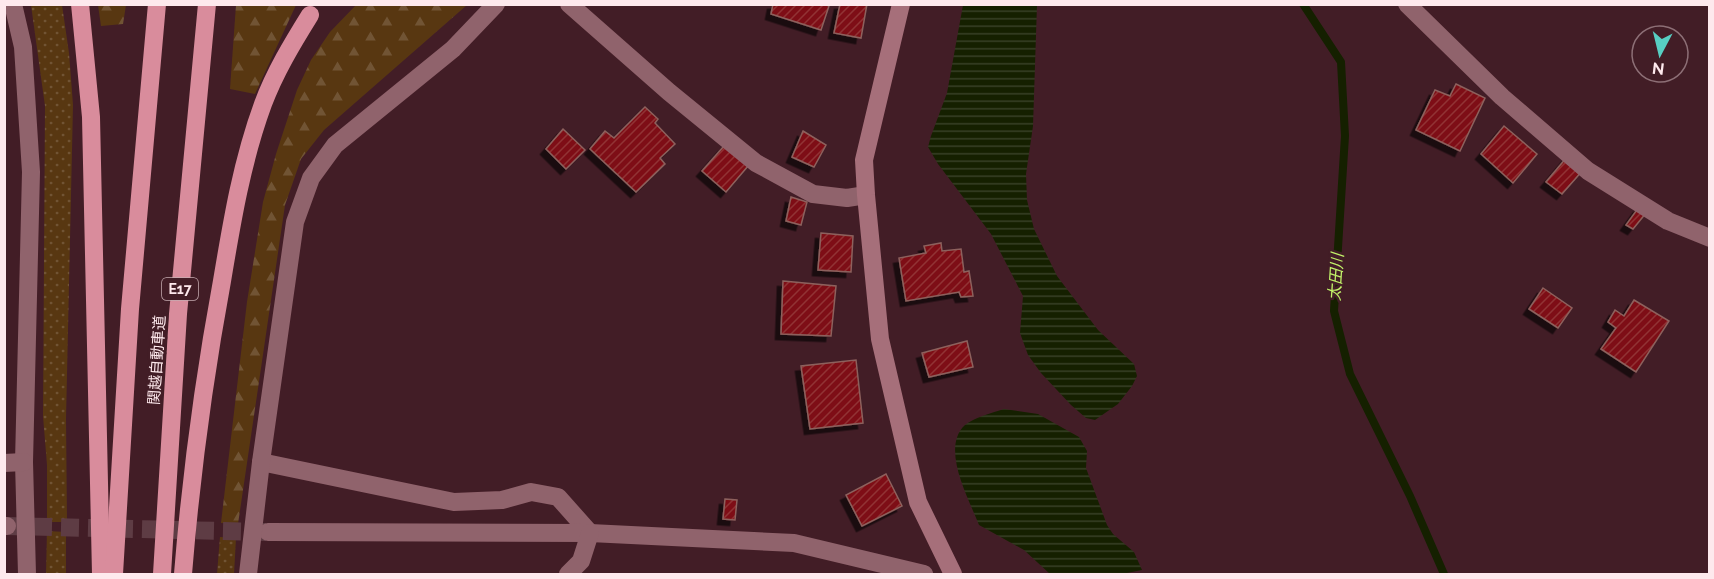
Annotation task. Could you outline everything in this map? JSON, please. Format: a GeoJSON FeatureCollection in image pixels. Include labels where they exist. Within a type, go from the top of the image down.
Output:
{"type":"FeatureCollection","features":[{"type":"Feature","properties":{"kind":"highway"},"geometry":{"type":"LineString","coordinates":[[80,4],[91,117],[101,574]]}},
{"type":"Feature","properties":{"kind":"highway","name":"関越自動車道"},"geometry":{"type":"LineString","coordinates":[[114,574],[130,309],[157,4]]}},
{"type":"Feature","properties":{"kind":"highway","name":"関越自動車道"},"geometry":{"type":"LineString","coordinates":[[162,574],[178,314],[207,4]]}},
{"type":"Feature","properties":{"kind":"highway"},"geometry":{"type":"LineString","coordinates":[[183,574],[197,442],[213,331],[246,156],[264,102],[283,59],[310,15]]}},
{"type":"Feature","properties":{"kind":"main road"},"geometry":{"type":"LineString","coordinates":[[901,4],[864,160],[879,339],[918,502],[953,574]]}},
{"type":"Feature","properties":{"kind":"street"},"geometry":{"type":"LineString","coordinates":[[13,4],[22,47],[31,172],[24,462],[27,574]]}},
{"type":"Feature","properties":{"kind":"street"},"geometry":{"type":"LineString","coordinates":[[248,574],[261,462],[295,222],[311,178],[334,145],[453,49],[496,4]]}},
{"type":"Feature","properties":{"kind":"street"},"geometry":{"type":"LineString","coordinates":[[569,4],[669,92],[756,163],[813,194],[847,198],[866,195]]}},
{"type":"Feature","properties":{"kind":"street"},"geometry":{"type":"LineString","coordinates":[[1407,4],[1502,97],[1588,171],[1668,221],[1710,238]]}},
{"type":"Feature","properties":{"kind":"street"},"geometry":{"type":"LineString","coordinates":[[4,463],[24,462]]}},
{"type":"Feature","properties":{"kind":"street"},"geometry":{"type":"LineString","coordinates":[[261,462],[454,502],[502,500],[531,492],[558,497],[590,533]]}},
{"type":"Feature","properties":{"kind":"street"},"geometry":{"type":"LineString","coordinates":[[268,532],[590,533],[794,543],[924,574]]}},
{"type":"Feature","properties":{"kind":"street"},"geometry":{"type":"LineString","coordinates":[[568,574],[581,561],[590,533]]}},
{"type":"Feature","properties":{"kind":"green space"},"geometry":{"type":"Polygon","coordinates":[[[357,4],[467,5],[324,130],[301,159],[285,205],[238,524],[221,523],[247,302],[263,202],[297,90],[311,60],[330,32],[357,4]]]}},
{"type":"Feature","properties":{"kind":"green space"},"geometry":{"type":"Polygon","coordinates":[[[31,5],[62,5],[73,105],[66,419],[67,522],[47,522],[47,465],[43,416],[45,106],[31,5]]]}},
{"type":"Feature","properties":{"kind":"green space"},"geometry":{"type":"Polygon","coordinates":[[[98,5],[126,5],[123,24],[101,26],[98,5]]]}},
{"type":"Feature","properties":{"kind":"green space"},"geometry":{"type":"Polygon","coordinates":[[[236,5],[296,5],[255,94],[230,89],[236,5]]]}},
{"type":"Feature","properties":{"kind":"green space"},"geometry":{"type":"Polygon","coordinates":[[[47,531],[66,532],[66,574],[46,574],[47,531]]]}},
{"type":"Feature","properties":{"kind":"green space"},"geometry":{"type":"Polygon","coordinates":[[[220,537],[236,538],[234,574],[217,574],[220,537]]]}},
{"type":"Feature","properties":{"kind":"shaded area"},"geometry":{"type":"Polygon","coordinates":[[[963,5],[1037,5],[1033,126],[1026,174],[1027,200],[1034,229],[1057,276],[1098,330],[1134,364],[1137,376],[1118,404],[1095,420],[1086,418],[1071,405],[1041,373],[1028,355],[1020,333],[1023,296],[991,234],[938,164],[928,147],[947,93],[963,5]]]}},
{"type":"Feature","properties":{"kind":"shaded area"},"geometry":{"type":"Polygon","coordinates":[[[1004,409],[1038,414],[1079,437],[1087,451],[1086,468],[1107,525],[1113,534],[1134,552],[1142,570],[1122,574],[1050,574],[1024,550],[979,525],[959,474],[955,447],[958,435],[965,425],[979,417],[1004,409]]]}},
{"type":"Feature","properties":{"kind":"building"},"geometry":{"type":"Polygon","coordinates":[[[773,4],[824,4],[829,6],[821,30],[771,14],[773,4]]]}},
{"type":"Feature","properties":{"kind":"building"},"geometry":{"type":"Polygon","coordinates":[[[840,4],[867,4],[861,38],[834,33],[840,4]]]}},
{"type":"Feature","properties":{"kind":"building"},"geometry":{"type":"Polygon","coordinates":[[[1456,84],[1485,98],[1460,151],[1416,130],[1435,90],[1450,96],[1456,84]]]}},
{"type":"Feature","properties":{"kind":"building"},"geometry":{"type":"Polygon","coordinates":[[[645,107],[658,119],[655,123],[675,144],[660,158],[665,164],[636,192],[590,149],[605,131],[614,138],[645,107]]]}},
{"type":"Feature","properties":{"kind":"building"},"geometry":{"type":"Polygon","coordinates":[[[1504,126],[1537,154],[1513,183],[1481,154],[1504,126]]]}},
{"type":"Feature","properties":{"kind":"building"},"geometry":{"type":"Polygon","coordinates":[[[563,129],[585,150],[566,169],[546,149],[563,129]]]}},
{"type":"Feature","properties":{"kind":"building"},"geometry":{"type":"Polygon","coordinates":[[[803,131],[826,145],[814,167],[792,157],[803,131]]]}},
{"type":"Feature","properties":{"kind":"building"},"geometry":{"type":"Polygon","coordinates":[[[724,146],[748,166],[726,192],[702,171],[724,146]]]}},
{"type":"Feature","properties":{"kind":"building"},"geometry":{"type":"Polygon","coordinates":[[[1567,157],[1583,170],[1562,194],[1546,182],[1567,157]]]}},
{"type":"Feature","properties":{"kind":"building"},"geometry":{"type":"Polygon","coordinates":[[[791,197],[807,202],[801,225],[786,221],[791,197]]]}},
{"type":"Feature","properties":{"kind":"building"},"geometry":{"type":"Polygon","coordinates":[[[1639,207],[1646,213],[1633,229],[1626,225],[1639,207]]]}},
{"type":"Feature","properties":{"kind":"building"},"geometry":{"type":"Polygon","coordinates":[[[821,233],[853,236],[851,272],[818,270],[821,233]]]}},
{"type":"Feature","properties":{"kind":"building"},"geometry":{"type":"Polygon","coordinates":[[[941,243],[942,251],[961,249],[964,272],[969,271],[973,296],[961,297],[959,292],[906,301],[899,258],[926,253],[924,246],[941,243]]]}},
{"type":"Feature","properties":{"kind":"building"},"geometry":{"type":"Polygon","coordinates":[[[783,281],[836,286],[831,336],[781,334],[783,281]]]}},
{"type":"Feature","properties":{"kind":"building"},"geometry":{"type":"Polygon","coordinates":[[[1543,288],[1572,308],[1558,328],[1529,309],[1543,288]]]}},
{"type":"Feature","properties":{"kind":"building"},"geometry":{"type":"Polygon","coordinates":[[[1634,300],[1669,321],[1636,372],[1601,349],[1616,328],[1608,322],[1615,310],[1624,316],[1634,300]]]}},
{"type":"Feature","properties":{"kind":"building"},"geometry":{"type":"Polygon","coordinates":[[[967,341],[973,367],[929,377],[922,353],[967,341]]]}},
{"type":"Feature","properties":{"kind":"building"},"geometry":{"type":"Polygon","coordinates":[[[856,360],[863,423],[810,429],[801,366],[856,360]]]}},
{"type":"Feature","properties":{"kind":"building"},"geometry":{"type":"Polygon","coordinates":[[[886,474],[902,506],[862,526],[846,495],[886,474]]]}},
{"type":"Feature","properties":{"kind":"building"},"geometry":{"type":"Polygon","coordinates":[[[725,499],[737,500],[735,520],[723,519],[725,499]]]}},
{"type":"Feature","properties":{"kind":"waterway","name":"太田川"},"geometry":{"type":"LineString","coordinates":[[1303,4],[1341,62],[1345,136],[1334,311],[1350,374],[1410,496],[1444,574]]}},
{"type":"Feature","properties":{"kind":"tunnel"},"geometry":{"type":"LineString","coordinates":[[7,526],[266,532]]}}]}
